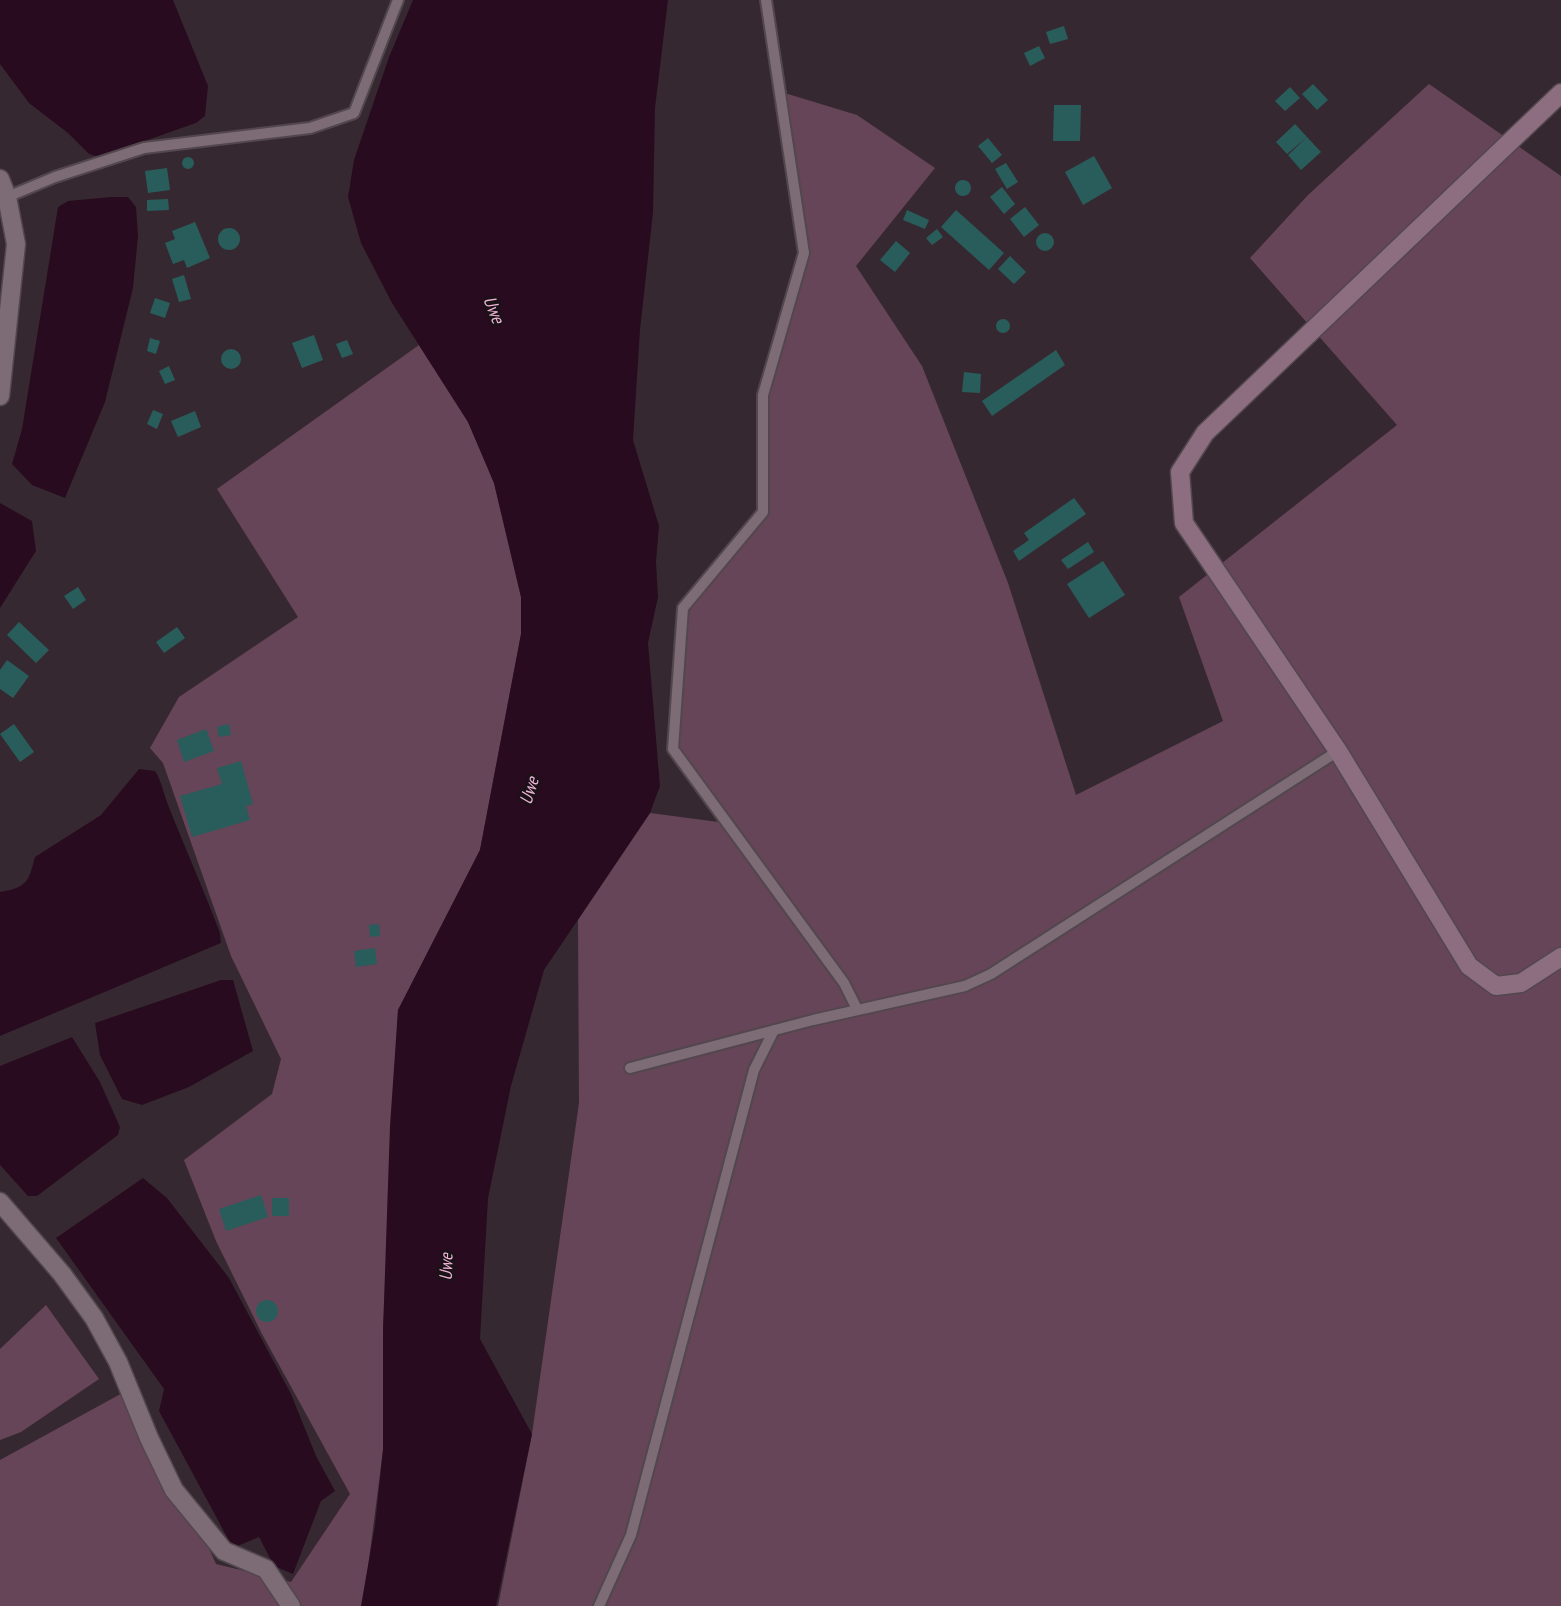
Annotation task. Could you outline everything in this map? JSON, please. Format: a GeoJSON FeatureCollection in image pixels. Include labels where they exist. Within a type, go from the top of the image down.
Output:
{"type":"FeatureCollection","features":[{"type":"Feature","properties":{"kind":"main road"},"geometry":{"type":"LineString","coordinates":[[1561,93],[1205,433],[1180,472],[1184,523],[1338,751],[1469,966],[1496,986],[1521,983],[1561,957]]}},
{"type":"Feature","properties":{"kind":"street"},"geometry":{"type":"LineString","coordinates":[[0,179],[7,197],[16,244],[0,396]]}},
{"type":"Feature","properties":{"kind":"street"},"geometry":{"type":"LineString","coordinates":[[0,1202],[62,1274],[94,1318],[118,1362],[148,1438],[174,1490],[224,1551],[266,1569],[291,1606]]}},
{"type":"Feature","properties":{"kind":"lane"},"geometry":{"type":"LineString","coordinates":[[7,197],[55,177],[144,148],[237,139],[310,128],[354,113],[398,0]]}},
{"type":"Feature","properties":{"kind":"lane"},"geometry":{"type":"LineString","coordinates":[[766,0],[804,253],[763,395],[763,512],[683,608],[673,749],[844,983],[857,1009]]}},
{"type":"Feature","properties":{"kind":"lane"},"geometry":{"type":"LineString","coordinates":[[630,1068],[857,1009],[965,986],[992,974],[1338,751]]}},
{"type":"Feature","properties":{"kind":"lane"},"geometry":{"type":"LineString","coordinates":[[599,1606],[631,1535],[754,1070],[774,1030]]}},
{"type":"Feature","properties":{"kind":"shaded area"},"geometry":{"type":"Polygon","coordinates":[[[1429,84],[1561,176],[1561,1606],[498,1606],[532,1434],[579,1103],[578,920],[650,813],[726,823],[673,749],[683,608],[763,512],[763,395],[804,253],[778,91],[857,115],[935,168],[856,266],[922,366],[1008,583],[1076,795],[1223,721],[1179,597],[1397,425],[1250,258],[1308,195],[1429,84]]]}},
{"type":"Feature","properties":{"kind":"shaded area"},"geometry":{"type":"Polygon","coordinates":[[[419,345],[468,422],[494,483],[521,597],[521,634],[480,850],[398,1010],[383,1331],[383,1450],[364,1599],[361,1606],[0,1606],[0,1460],[137,1385],[216,1564],[291,1582],[350,1494],[262,1334],[216,1241],[184,1160],[272,1094],[281,1059],[231,956],[163,763],[150,748],[179,697],[298,617],[217,489],[419,345]]]}},
{"type":"Feature","properties":{"kind":"shaded area"},"geometry":{"type":"Polygon","coordinates":[[[46,1305],[99,1379],[21,1432],[0,1440],[0,1349],[46,1305]]]}},
{"type":"Feature","properties":{"kind":"water"},"geometry":{"type":"Polygon","coordinates":[[[0,0],[173,0],[208,86],[205,116],[196,123],[99,157],[89,154],[68,133],[29,103],[0,64],[0,0]]]}},
{"type":"Feature","properties":{"kind":"water","name":"Uwe"},"geometry":{"type":"Polygon","coordinates":[[[413,0],[668,0],[655,108],[653,212],[640,330],[633,440],[659,526],[656,562],[658,597],[648,643],[660,786],[650,813],[544,970],[511,1086],[488,1198],[480,1339],[532,1434],[496,1606],[361,1606],[375,1525],[383,1450],[383,1331],[390,1126],[398,1010],[480,850],[521,634],[521,597],[494,483],[468,422],[392,303],[361,243],[348,197],[354,160],[389,57],[413,0]]]}},
{"type":"Feature","properties":{"kind":"water"},"geometry":{"type":"Polygon","coordinates":[[[128,197],[136,207],[138,236],[133,288],[105,402],[65,498],[32,485],[12,464],[22,429],[58,207],[68,201],[128,197]]]}},
{"type":"Feature","properties":{"kind":"water"},"geometry":{"type":"Polygon","coordinates":[[[0,503],[32,521],[36,551],[0,608],[0,503]]]}},
{"type":"Feature","properties":{"kind":"water"},"geometry":{"type":"Polygon","coordinates":[[[139,769],[155,771],[159,779],[208,901],[220,933],[221,943],[0,1036],[0,892],[21,886],[28,878],[35,857],[101,815],[139,769]]]}},
{"type":"Feature","properties":{"kind":"water"},"geometry":{"type":"Polygon","coordinates":[[[221,980],[233,980],[253,1051],[189,1087],[142,1105],[122,1099],[100,1055],[95,1023],[221,980]]]}},
{"type":"Feature","properties":{"kind":"water"},"geometry":{"type":"Polygon","coordinates":[[[72,1037],[100,1082],[120,1127],[118,1135],[37,1196],[28,1196],[0,1165],[0,1066],[72,1037]]]}},
{"type":"Feature","properties":{"kind":"water"},"geometry":{"type":"Polygon","coordinates":[[[143,1178],[167,1198],[229,1278],[291,1394],[316,1456],[335,1491],[321,1501],[293,1574],[274,1566],[259,1537],[233,1548],[159,1411],[164,1389],[56,1238],[143,1178]]]}},
{"type":"Feature","properties":{"kind":"building"},"geometry":{"type":"Polygon","coordinates":[[[1064,26],[1068,39],[1050,44],[1046,32],[1064,26]]]}},
{"type":"Feature","properties":{"kind":"building"},"geometry":{"type":"Polygon","coordinates":[[[1039,46],[1045,58],[1030,66],[1024,53],[1039,46]]]}},
{"type":"Feature","properties":{"kind":"building"},"geometry":{"type":"Polygon","coordinates":[[[1313,84],[1328,100],[1317,110],[1302,94],[1313,84]]]}},
{"type":"Feature","properties":{"kind":"building"},"geometry":{"type":"Polygon","coordinates":[[[1290,87],[1300,98],[1285,111],[1275,101],[1290,87]]]}},
{"type":"Feature","properties":{"kind":"building"},"geometry":{"type":"Polygon","coordinates":[[[1054,105],[1081,105],[1080,141],[1053,141],[1054,105]]]}},
{"type":"Feature","properties":{"kind":"building"},"geometry":{"type":"Polygon","coordinates":[[[1295,124],[1307,137],[1287,154],[1276,142],[1295,124]]]}},
{"type":"Feature","properties":{"kind":"building"},"geometry":{"type":"Polygon","coordinates":[[[1307,137],[1321,152],[1301,170],[1288,155],[1307,137]]]}},
{"type":"Feature","properties":{"kind":"building"},"geometry":{"type":"Polygon","coordinates":[[[988,138],[1002,155],[992,163],[978,146],[988,138]]]}},
{"type":"Feature","properties":{"kind":"building"},"geometry":{"type":"Polygon","coordinates":[[[1094,156],[1112,188],[1083,205],[1065,172],[1094,156]]]}},
{"type":"Feature","properties":{"kind":"building"},"geometry":{"type":"Polygon","coordinates":[[[190,157],[194,163],[190,169],[186,169],[182,161],[190,157]]]}},
{"type":"Feature","properties":{"kind":"building"},"geometry":{"type":"Polygon","coordinates":[[[1006,163],[1018,182],[1007,189],[995,169],[1006,163]]]}},
{"type":"Feature","properties":{"kind":"building"},"geometry":{"type":"Polygon","coordinates":[[[167,168],[170,190],[148,193],[145,171],[167,168]]]}},
{"type":"Feature","properties":{"kind":"building"},"geometry":{"type":"Polygon","coordinates":[[[963,180],[971,188],[963,196],[955,188],[963,180]]]}},
{"type":"Feature","properties":{"kind":"building"},"geometry":{"type":"Polygon","coordinates":[[[1002,187],[1015,204],[1004,214],[990,197],[1002,187]]]}},
{"type":"Feature","properties":{"kind":"building"},"geometry":{"type":"Polygon","coordinates":[[[168,199],[169,210],[147,211],[147,200],[168,199]]]}},
{"type":"Feature","properties":{"kind":"building"},"geometry":{"type":"Polygon","coordinates":[[[1025,207],[1039,225],[1024,237],[1010,219],[1025,207]]]}},
{"type":"Feature","properties":{"kind":"building"},"geometry":{"type":"Polygon","coordinates":[[[907,210],[929,220],[925,229],[903,220],[907,210]]]}},
{"type":"Feature","properties":{"kind":"building"},"geometry":{"type":"Polygon","coordinates":[[[956,210],[1004,253],[989,270],[941,227],[956,210]]]}},
{"type":"Feature","properties":{"kind":"building"},"geometry":{"type":"Polygon","coordinates":[[[195,222],[210,258],[187,268],[184,260],[173,264],[165,243],[175,239],[172,231],[195,222]]]}},
{"type":"Feature","properties":{"kind":"building"},"geometry":{"type":"Polygon","coordinates":[[[229,228],[239,235],[240,239],[233,249],[229,250],[219,243],[218,239],[225,229],[229,228]]]}},
{"type":"Feature","properties":{"kind":"building"},"geometry":{"type":"Polygon","coordinates":[[[937,229],[943,237],[932,245],[926,238],[937,229]]]}},
{"type":"Feature","properties":{"kind":"building"},"geometry":{"type":"Polygon","coordinates":[[[1045,233],[1051,236],[1054,242],[1051,248],[1045,251],[1039,248],[1036,242],[1039,236],[1045,233]]]}},
{"type":"Feature","properties":{"kind":"building"},"geometry":{"type":"Polygon","coordinates":[[[896,241],[910,253],[895,272],[880,260],[896,241]]]}},
{"type":"Feature","properties":{"kind":"building"},"geometry":{"type":"Polygon","coordinates":[[[1010,256],[1026,272],[1014,284],[998,269],[1010,256]]]}},
{"type":"Feature","properties":{"kind":"building"},"geometry":{"type":"Polygon","coordinates":[[[184,275],[191,299],[179,302],[172,279],[184,275]]]}},
{"type":"Feature","properties":{"kind":"building"},"geometry":{"type":"Polygon","coordinates":[[[155,298],[170,303],[165,318],[150,313],[155,298]]]}},
{"type":"Feature","properties":{"kind":"building"},"geometry":{"type":"Polygon","coordinates":[[[1003,319],[1008,321],[1010,326],[1008,331],[1003,333],[998,331],[996,326],[998,321],[1003,319]]]}},
{"type":"Feature","properties":{"kind":"building"},"geometry":{"type":"Polygon","coordinates":[[[314,335],[323,360],[302,368],[292,343],[314,335]]]}},
{"type":"Feature","properties":{"kind":"building"},"geometry":{"type":"Polygon","coordinates":[[[150,338],[160,341],[156,354],[147,351],[150,338]]]}},
{"type":"Feature","properties":{"kind":"building"},"geometry":{"type":"Polygon","coordinates":[[[347,340],[353,354],[342,358],[336,344],[347,340]]]}},
{"type":"Feature","properties":{"kind":"building"},"geometry":{"type":"Polygon","coordinates":[[[227,349],[235,349],[241,355],[241,363],[235,369],[227,369],[221,363],[221,355],[227,349]]]}},
{"type":"Feature","properties":{"kind":"building"},"geometry":{"type":"Polygon","coordinates":[[[1056,350],[1065,365],[992,416],[982,401],[1056,350]]]}},
{"type":"Feature","properties":{"kind":"building"},"geometry":{"type":"Polygon","coordinates":[[[169,366],[175,380],[165,384],[159,371],[169,366]]]}},
{"type":"Feature","properties":{"kind":"building"},"geometry":{"type":"Polygon","coordinates":[[[964,372],[981,374],[980,393],[962,392],[964,372]]]}},
{"type":"Feature","properties":{"kind":"building"},"geometry":{"type":"Polygon","coordinates":[[[153,410],[163,414],[157,429],[147,424],[153,410]]]}},
{"type":"Feature","properties":{"kind":"building"},"geometry":{"type":"Polygon","coordinates":[[[195,411],[201,427],[178,437],[171,421],[195,411]]]}},
{"type":"Feature","properties":{"kind":"building"},"geometry":{"type":"Polygon","coordinates":[[[1074,498],[1086,514],[1019,561],[1013,551],[1029,540],[1024,533],[1074,498]]]}},
{"type":"Feature","properties":{"kind":"building"},"geometry":{"type":"Polygon","coordinates":[[[1088,542],[1094,552],[1068,569],[1061,560],[1088,542]]]}},
{"type":"Feature","properties":{"kind":"building"},"geometry":{"type":"Polygon","coordinates":[[[1103,561],[1125,595],[1089,618],[1067,584],[1103,561]]]}},
{"type":"Feature","properties":{"kind":"building"},"geometry":{"type":"Polygon","coordinates":[[[78,587],[86,600],[73,609],[64,596],[78,587]]]}},
{"type":"Feature","properties":{"kind":"building"},"geometry":{"type":"Polygon","coordinates":[[[19,622],[49,650],[36,663],[7,635],[19,622]]]}},
{"type":"Feature","properties":{"kind":"building"},"geometry":{"type":"Polygon","coordinates":[[[177,627],[185,638],[164,653],[156,642],[177,627]]]}},
{"type":"Feature","properties":{"kind":"building"},"geometry":{"type":"Polygon","coordinates":[[[7,660],[29,676],[13,698],[0,689],[0,670],[7,660]]]}},
{"type":"Feature","properties":{"kind":"building"},"geometry":{"type":"Polygon","coordinates":[[[14,724],[34,752],[20,762],[0,734],[14,724]]]}},
{"type":"Feature","properties":{"kind":"building"},"geometry":{"type":"Polygon","coordinates":[[[229,724],[231,735],[219,737],[217,727],[229,724]]]}},
{"type":"Feature","properties":{"kind":"building"},"geometry":{"type":"Polygon","coordinates":[[[206,729],[214,751],[184,762],[177,740],[206,729]]]}},
{"type":"Feature","properties":{"kind":"building"},"geometry":{"type":"Polygon","coordinates":[[[241,761],[253,804],[246,806],[250,820],[192,837],[180,796],[222,784],[217,768],[241,761]]]}},
{"type":"Feature","properties":{"kind":"building"},"geometry":{"type":"Polygon","coordinates":[[[379,924],[380,936],[370,937],[369,925],[379,924]]]}},
{"type":"Feature","properties":{"kind":"building"},"geometry":{"type":"Polygon","coordinates":[[[375,948],[377,964],[356,967],[354,951],[375,948]]]}},
{"type":"Feature","properties":{"kind":"building"},"geometry":{"type":"Polygon","coordinates":[[[261,1195],[268,1217],[226,1231],[219,1209],[261,1195]]]}},
{"type":"Feature","properties":{"kind":"building"},"geometry":{"type":"Polygon","coordinates":[[[272,1198],[289,1198],[289,1216],[272,1216],[272,1198]]]}},
{"type":"Feature","properties":{"kind":"building"},"geometry":{"type":"Polygon","coordinates":[[[263,1300],[271,1300],[278,1307],[278,1315],[271,1322],[263,1322],[256,1315],[256,1307],[263,1300]]]}}]}
